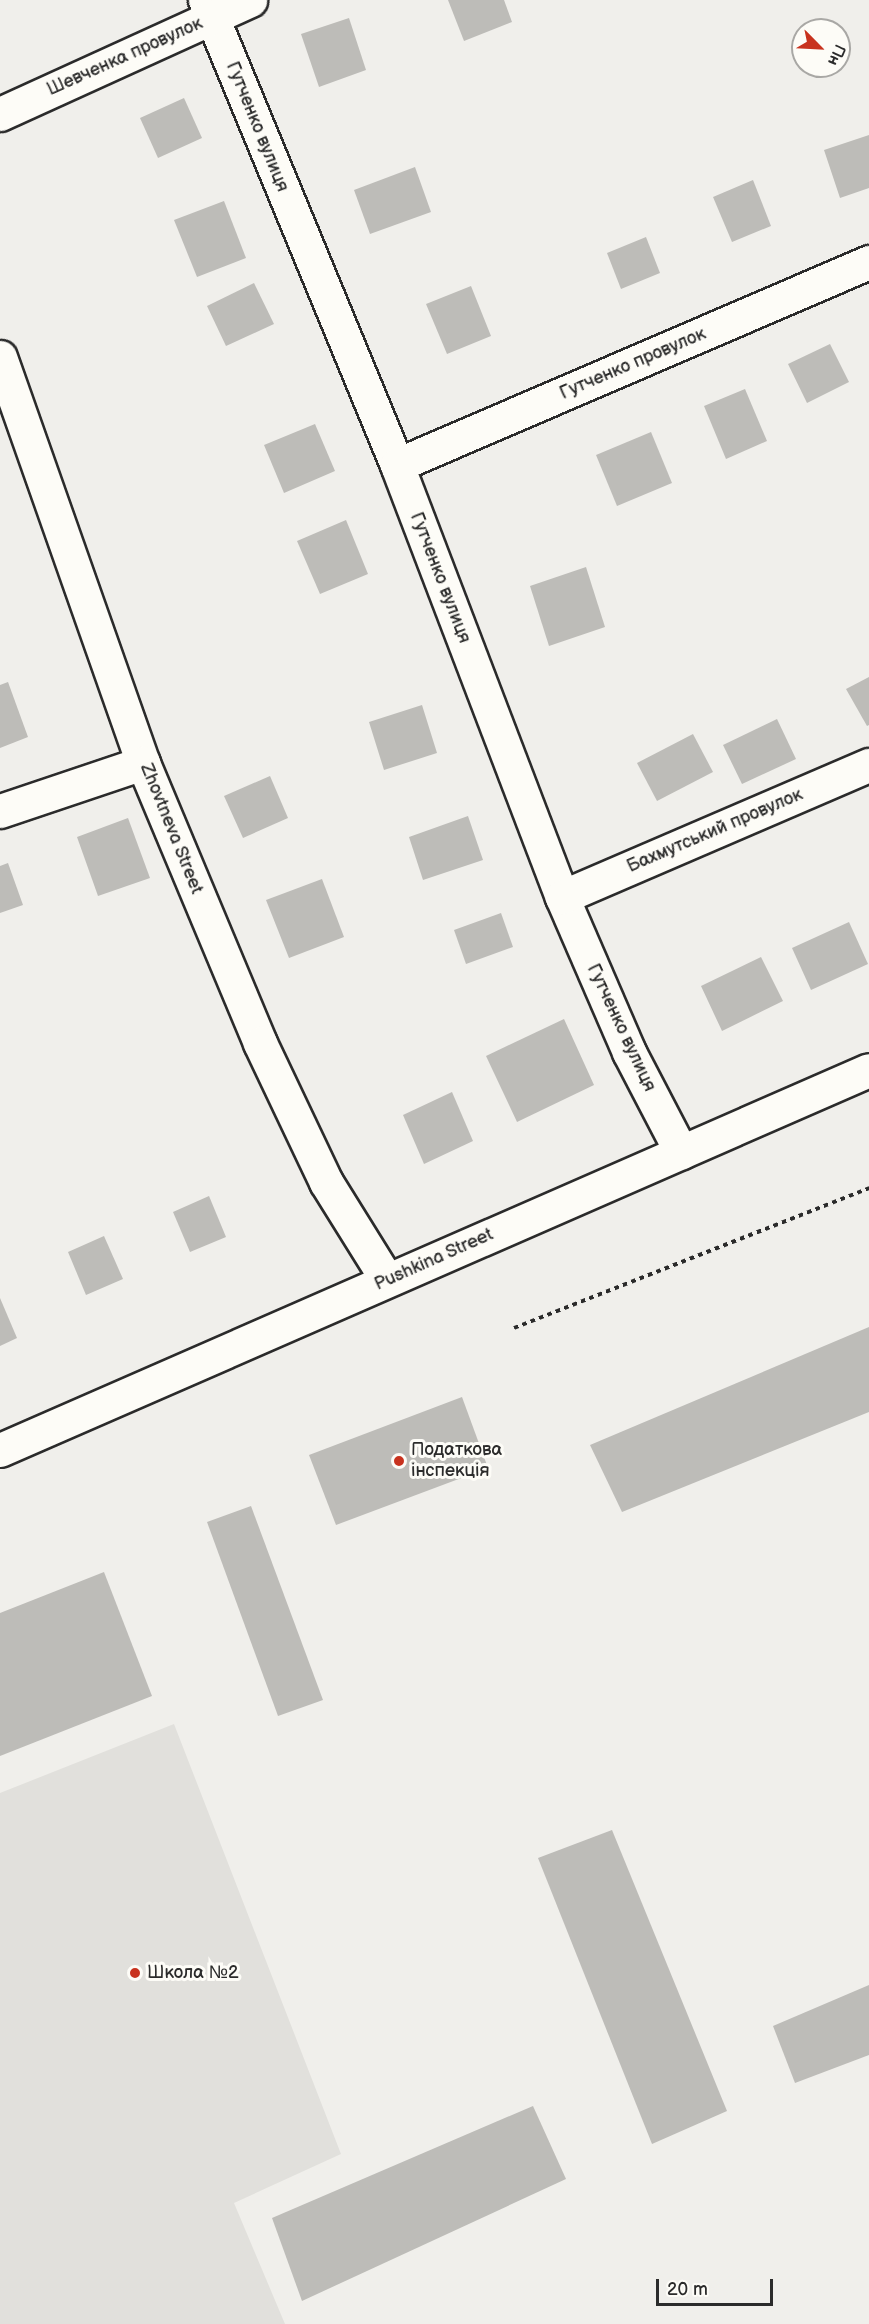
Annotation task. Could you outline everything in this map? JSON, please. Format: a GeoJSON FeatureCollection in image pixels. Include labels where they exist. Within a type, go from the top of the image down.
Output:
{"type":"FeatureCollection","features":[{"type":"Feature","properties":{"kind":"street","name":"Шевченка провулок"},"geometry":{"type":"LineString","coordinates":[[0,114],[208,9],[250,0]]}},
{"type":"Feature","properties":{"kind":"street","name":"Гутченко вулиця"},"geometry":{"type":"LineString","coordinates":[[208,9],[397,465],[562,897],[629,1052],[681,1152]]}},
{"type":"Feature","properties":{"kind":"street","name":"Гутченко провулок"},"geometry":{"type":"LineString","coordinates":[[397,465],[869,262]]}},
{"type":"Feature","properties":{"kind":"street","name":"Zhovtneva Street"},"geometry":{"type":"LineString","coordinates":[[3,374],[143,762],[260,1044],[326,1182],[387,1280]]}},
{"type":"Feature","properties":{"kind":"street"},"geometry":{"type":"LineString","coordinates":[[0,811],[143,762]]}},
{"type":"Feature","properties":{"kind":"street","name":"Бахмутський провулок"},"geometry":{"type":"LineString","coordinates":[[562,897],[869,765]]}},
{"type":"Feature","properties":{"kind":"street","name":"Pushkina Street"},"geometry":{"type":"LineString","coordinates":[[0,1450],[869,1070]]}},
{"type":"Feature","properties":{"kind":"path"},"geometry":{"type":"LineString","coordinates":[[514,1328],[869,1188]]}},
{"type":"Feature","properties":{"kind":"shaded area","name":"Школа №2"},"geometry":{"type":"Polygon","coordinates":[[[174,1724],[341,2154],[234,2203],[285,2324],[0,2324],[0,1793],[174,1724]]]}},
{"type":"Feature","properties":{"kind":"building"},"geometry":{"type":"Polygon","coordinates":[[[448,0],[504,0],[512,22],[464,41],[448,0]]]}},
{"type":"Feature","properties":{"kind":"building"},"geometry":{"type":"Polygon","coordinates":[[[349,18],[366,70],[319,87],[301,34],[349,18]]]}},
{"type":"Feature","properties":{"kind":"building"},"geometry":{"type":"Polygon","coordinates":[[[184,98],[202,138],[158,158],[140,118],[184,98]]]}},
{"type":"Feature","properties":{"kind":"building"},"geometry":{"type":"Polygon","coordinates":[[[869,135],[869,188],[840,198],[824,150],[869,135]]]}},
{"type":"Feature","properties":{"kind":"building"},"geometry":{"type":"Polygon","coordinates":[[[415,167],[431,212],[370,234],[354,190],[415,167]]]}},
{"type":"Feature","properties":{"kind":"building"},"geometry":{"type":"Polygon","coordinates":[[[753,180],[771,226],[732,242],[713,197],[753,180]]]}},
{"type":"Feature","properties":{"kind":"building"},"geometry":{"type":"Polygon","coordinates":[[[224,201],[246,258],[197,277],[174,220],[224,201]]]}},
{"type":"Feature","properties":{"kind":"building"},"geometry":{"type":"Polygon","coordinates":[[[646,237],[660,273],[621,289],[607,253],[646,237]]]}},
{"type":"Feature","properties":{"kind":"building"},"geometry":{"type":"Polygon","coordinates":[[[254,283],[274,324],[226,346],[207,306],[254,283]]]}},
{"type":"Feature","properties":{"kind":"building"},"geometry":{"type":"Polygon","coordinates":[[[471,286],[491,336],[447,354],[426,304],[471,286]]]}},
{"type":"Feature","properties":{"kind":"building"},"geometry":{"type":"Polygon","coordinates":[[[830,344],[849,382],[807,403],[788,364],[830,344]]]}},
{"type":"Feature","properties":{"kind":"building"},"geometry":{"type":"Polygon","coordinates":[[[745,389],[767,441],[726,459],[704,406],[745,389]]]}},
{"type":"Feature","properties":{"kind":"building"},"geometry":{"type":"Polygon","coordinates":[[[315,424],[335,471],[284,493],[264,445],[315,424]]]}},
{"type":"Feature","properties":{"kind":"building"},"geometry":{"type":"Polygon","coordinates":[[[651,432],[672,483],[617,506],[596,455],[651,432]]]}},
{"type":"Feature","properties":{"kind":"building"},"geometry":{"type":"Polygon","coordinates":[[[346,520],[368,574],[320,594],[297,541],[346,520]]]}},
{"type":"Feature","properties":{"kind":"building"},"geometry":{"type":"Polygon","coordinates":[[[586,567],[605,627],[549,646],[530,586],[586,567]]]}},
{"type":"Feature","properties":{"kind":"building"},"geometry":{"type":"Polygon","coordinates":[[[869,677],[869,725],[867,726],[846,689],[869,677]]]}},
{"type":"Feature","properties":{"kind":"building"},"geometry":{"type":"Polygon","coordinates":[[[8,682],[28,737],[0,748],[0,685],[8,682]]]}},
{"type":"Feature","properties":{"kind":"building"},"geometry":{"type":"Polygon","coordinates":[[[422,705],[437,753],[384,770],[369,722],[422,705]]]}},
{"type":"Feature","properties":{"kind":"building"},"geometry":{"type":"Polygon","coordinates":[[[777,719],[796,759],[742,784],[723,745],[777,719]]]}},
{"type":"Feature","properties":{"kind":"building"},"geometry":{"type":"Polygon","coordinates":[[[693,734],[713,772],[657,801],[637,763],[693,734]]]}},
{"type":"Feature","properties":{"kind":"building"},"geometry":{"type":"Polygon","coordinates":[[[270,776],[288,818],[243,838],[224,796],[270,776]]]}},
{"type":"Feature","properties":{"kind":"building"},"geometry":{"type":"Polygon","coordinates":[[[468,816],[483,860],[423,880],[409,837],[468,816]]]}},
{"type":"Feature","properties":{"kind":"building"},"geometry":{"type":"Polygon","coordinates":[[[128,818],[150,878],[98,896],[77,837],[128,818]]]}},
{"type":"Feature","properties":{"kind":"building"},"geometry":{"type":"Polygon","coordinates":[[[8,863],[23,905],[0,913],[0,866],[8,863]]]}},
{"type":"Feature","properties":{"kind":"building"},"geometry":{"type":"Polygon","coordinates":[[[322,879],[344,937],[289,958],[266,900],[322,879]]]}},
{"type":"Feature","properties":{"kind":"building"},"geometry":{"type":"Polygon","coordinates":[[[501,913],[513,947],[466,964],[454,930],[501,913]]]}},
{"type":"Feature","properties":{"kind":"building"},"geometry":{"type":"Polygon","coordinates":[[[849,922],[868,964],[811,990],[792,948],[849,922]]]}},
{"type":"Feature","properties":{"kind":"building"},"geometry":{"type":"Polygon","coordinates":[[[761,957],[783,1001],[722,1031],[701,986],[761,957]]]}},
{"type":"Feature","properties":{"kind":"building"},"geometry":{"type":"Polygon","coordinates":[[[564,1019],[594,1085],[517,1122],[486,1056],[564,1019]]]}},
{"type":"Feature","properties":{"kind":"building"},"geometry":{"type":"Polygon","coordinates":[[[452,1092],[473,1141],[424,1164],[403,1115],[452,1092]]]}},
{"type":"Feature","properties":{"kind":"building"},"geometry":{"type":"Polygon","coordinates":[[[209,1196],[226,1237],[190,1252],[173,1212],[209,1196]]]}},
{"type":"Feature","properties":{"kind":"building"},"geometry":{"type":"Polygon","coordinates":[[[104,1236],[123,1279],[86,1295],[68,1252],[104,1236]]]}},
{"type":"Feature","properties":{"kind":"building"},"geometry":{"type":"Polygon","coordinates":[[[0,1298],[17,1338],[0,1346],[0,1298]]]}},
{"type":"Feature","properties":{"kind":"building"},"geometry":{"type":"Polygon","coordinates":[[[869,1327],[869,1412],[622,1512],[590,1445],[869,1327]]]}},
{"type":"Feature","properties":{"kind":"building","name":"Податкова інспекція"},"geometry":{"type":"Polygon","coordinates":[[[462,1397],[488,1468],[336,1525],[309,1455],[462,1397]]]}},
{"type":"Feature","properties":{"kind":"building"},"geometry":{"type":"Polygon","coordinates":[[[251,1506],[323,1700],[278,1716],[207,1522],[251,1506]]]}},
{"type":"Feature","properties":{"kind":"building"},"geometry":{"type":"Polygon","coordinates":[[[104,1572],[152,1696],[0,1756],[0,1613],[104,1572]]]}},
{"type":"Feature","properties":{"kind":"building"},"geometry":{"type":"Polygon","coordinates":[[[612,1830],[727,2111],[652,2144],[538,1858],[612,1830]]]}},
{"type":"Feature","properties":{"kind":"building"},"geometry":{"type":"Polygon","coordinates":[[[869,1985],[869,2055],[795,2083],[773,2026],[869,1985]]]}},
{"type":"Feature","properties":{"kind":"building"},"geometry":{"type":"Polygon","coordinates":[[[533,2106],[566,2179],[302,2301],[272,2218],[533,2106]]]}},
{"type":"Feature","properties":{"kind":"place","name":"Податкова інспекція"},"geometry":{"type":"Point","coordinates":[399,1461]}},
{"type":"Feature","properties":{"kind":"place","name":"Школа №2"},"geometry":{"type":"Point","coordinates":[135,1973]}}]}
